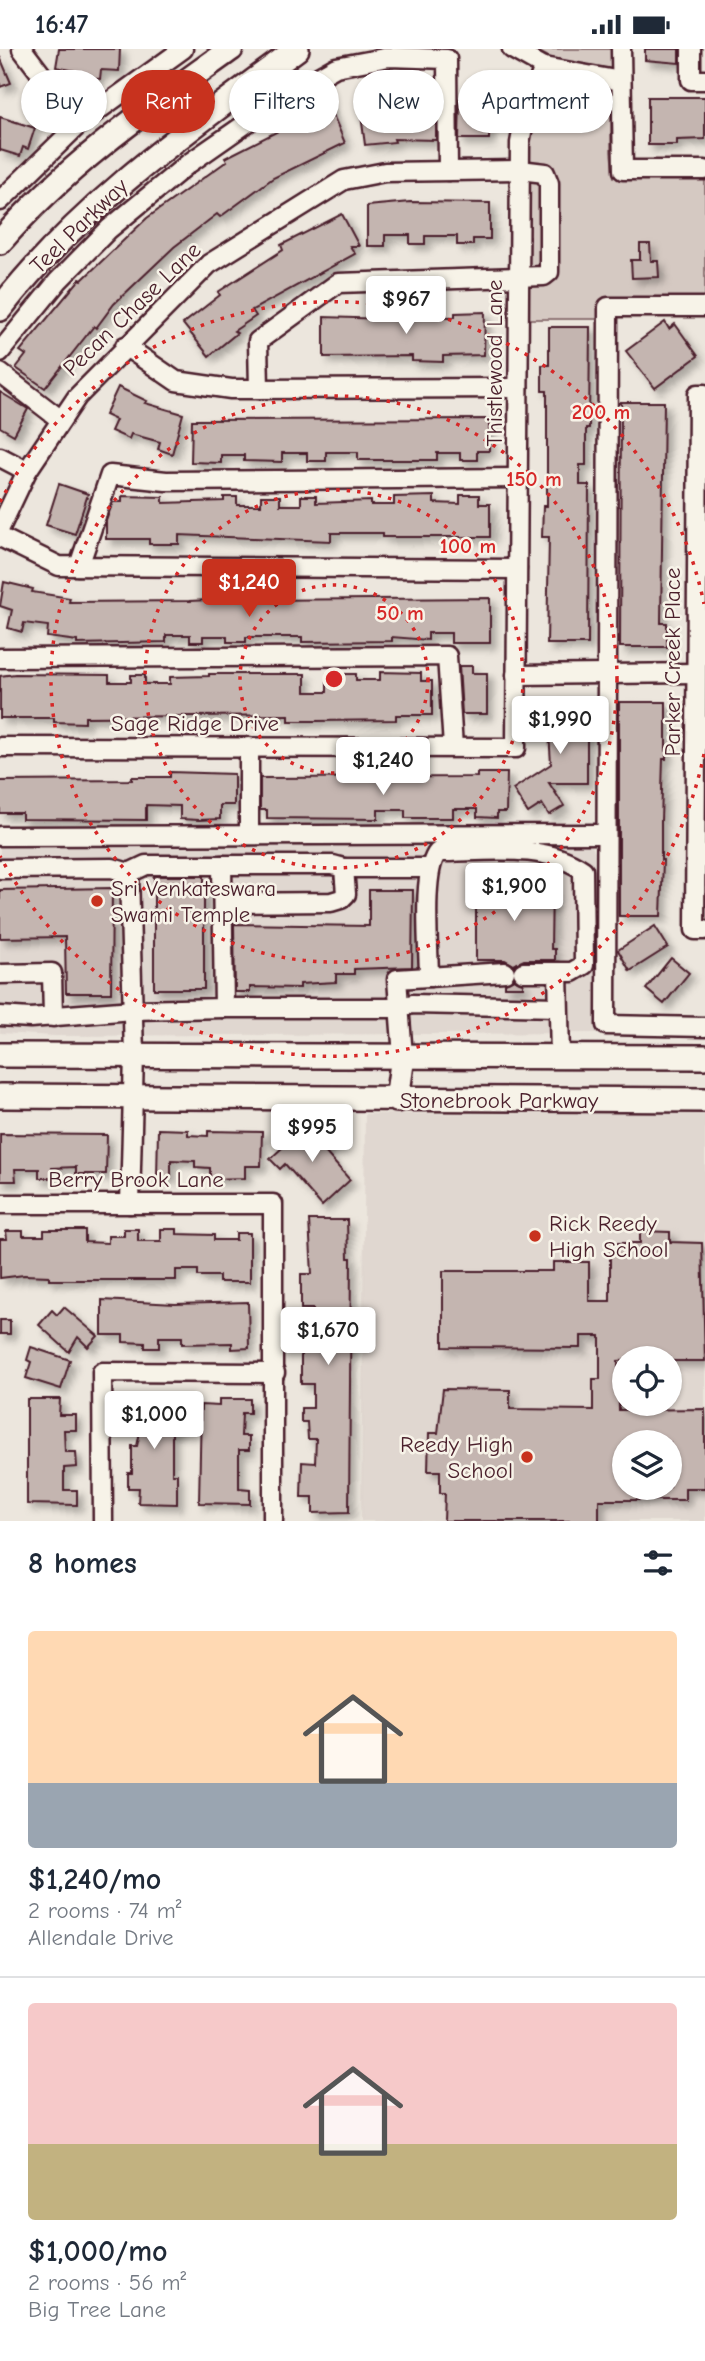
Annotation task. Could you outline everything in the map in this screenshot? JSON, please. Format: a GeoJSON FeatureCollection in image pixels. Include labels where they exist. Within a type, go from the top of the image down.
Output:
{"type":"FeatureCollection","features":[{"type":"Feature","properties":{"kind":"main road","name":"Teel Parkway"},"geometry":{"type":"LineString","coordinates":[[0,243],[25,213],[107,141],[232,49]]}},
{"type":"Feature","properties":{"kind":"main road","name":"Teel Parkway"},"geometry":{"type":"LineString","coordinates":[[0,309],[19,284],[111,190],[297,49]]}},
{"type":"Feature","properties":{"kind":"main road","name":"Stonebrook Parkway"},"geometry":{"type":"LineString","coordinates":[[0,1055],[705,1056]]}},
{"type":"Feature","properties":{"kind":"main road"},"geometry":{"type":"LineString","coordinates":[[397,1100],[403,1056]]}},
{"type":"Feature","properties":{"kind":"main road","name":"Stonebrook Parkway"},"geometry":{"type":"LineString","coordinates":[[0,1096],[705,1100]]}},
{"type":"Feature","properties":{"kind":"street"},"geometry":{"type":"LineString","coordinates":[[22,49],[38,70]]}},
{"type":"Feature","properties":{"kind":"street"},"geometry":{"type":"LineString","coordinates":[[107,104],[183,49]]}},
{"type":"Feature","properties":{"kind":"street"},"geometry":{"type":"LineString","coordinates":[[512,49],[544,67],[621,81]]}},
{"type":"Feature","properties":{"kind":"street"},"geometry":{"type":"LineString","coordinates":[[621,49],[623,170],[705,170]]}},
{"type":"Feature","properties":{"kind":"street"},"geometry":{"type":"LineString","coordinates":[[691,49],[691,80],[705,80]]}},
{"type":"Feature","properties":{"kind":"street"},"geometry":{"type":"LineString","coordinates":[[0,352],[58,281],[109,229],[188,164],[290,93],[336,67],[388,57],[447,59],[448,171]]}},
{"type":"Feature","properties":{"kind":"street","name":"Thistlewood Lane"},"geometry":{"type":"LineString","coordinates":[[516,748],[520,170],[525,116],[544,67]]}},
{"type":"Feature","properties":{"kind":"street"},"geometry":{"type":"LineString","coordinates":[[0,201],[70,133]]}},
{"type":"Feature","properties":{"kind":"street"},"geometry":{"type":"LineString","coordinates":[[260,389],[258,341],[338,282],[519,279],[544,276],[549,272],[549,183],[545,173],[520,170]]}},
{"type":"Feature","properties":{"kind":"street","name":"Pecan Chase Lane"},"geometry":{"type":"LineString","coordinates":[[0,528],[27,471],[77,397],[209,264],[344,180],[385,172],[520,170]]}},
{"type":"Feature","properties":{"kind":"street"},"geometry":{"type":"LineString","coordinates":[[705,307],[608,307],[606,834],[606,1025],[705,1027]]}},
{"type":"Feature","properties":{"kind":"street"},"geometry":{"type":"LineString","coordinates":[[125,346],[176,381],[231,389],[518,388]]}},
{"type":"Feature","properties":{"kind":"street"},"geometry":{"type":"LineString","coordinates":[[0,373],[61,421]]}},
{"type":"Feature","properties":{"kind":"street","name":"Parker Creek Place"},"geometry":{"type":"LineString","coordinates":[[700,930],[701,754],[696,673],[701,572],[702,394]]}},
{"type":"Feature","properties":{"kind":"street"},"geometry":{"type":"LineString","coordinates":[[0,457],[27,471]]}},
{"type":"Feature","properties":{"kind":"street"},"geometry":{"type":"LineString","coordinates":[[79,566],[110,475],[166,481],[518,478]]}},
{"type":"Feature","properties":{"kind":"street"},"geometry":{"type":"LineString","coordinates":[[0,537],[59,566],[517,569]]}},
{"type":"Feature","properties":{"kind":"street"},"geometry":{"type":"LineString","coordinates":[[0,658],[447,656],[453,747]]}},
{"type":"Feature","properties":{"kind":"street"},"geometry":{"type":"LineString","coordinates":[[516,675],[696,673]]}},
{"type":"Feature","properties":{"kind":"street","name":"Sage Ridge Drive"},"geometry":{"type":"LineString","coordinates":[[0,747],[516,748]]}},
{"type":"Feature","properties":{"kind":"street"},"geometry":{"type":"LineString","coordinates":[[249,747],[249,835]]}},
{"type":"Feature","properties":{"kind":"street"},"geometry":{"type":"LineString","coordinates":[[0,837],[606,834]]}},
{"type":"Feature","properties":{"kind":"street"},"geometry":{"type":"LineString","coordinates":[[403,1056],[397,979],[429,977],[482,972],[572,972],[584,965],[583,870],[566,858],[548,852],[438,852],[432,858],[430,868],[429,977]]}},
{"type":"Feature","properties":{"kind":"street"},"geometry":{"type":"LineString","coordinates":[[0,869],[112,867],[129,873],[146,865],[430,868]]}},
{"type":"Feature","properties":{"kind":"street"},"geometry":{"type":"LineString","coordinates":[[222,865],[224,1008]]}},
{"type":"Feature","properties":{"kind":"street"},"geometry":{"type":"LineString","coordinates":[[223,903],[331,902],[346,894],[344,868]]}},
{"type":"Feature","properties":{"kind":"street"},"geometry":{"type":"LineString","coordinates":[[129,873],[134,1055],[130,1203]]}},
{"type":"Feature","properties":{"kind":"street"},"geometry":{"type":"LineString","coordinates":[[558,972],[560,1056]]}},
{"type":"Feature","properties":{"kind":"street"},"geometry":{"type":"LineString","coordinates":[[0,974],[52,973],[53,1017]]}},
{"type":"Feature","properties":{"kind":"street"},"geometry":{"type":"LineString","coordinates":[[0,1016],[53,1017],[133,1010],[224,1008],[399,1008],[412,1004],[558,1006]]}},
{"type":"Feature","properties":{"kind":"street","name":"Berry Brook Lane"},"geometry":{"type":"LineString","coordinates":[[0,1203],[273,1204],[275,1373]]}},
{"type":"Feature","properties":{"kind":"street"},"geometry":{"type":"LineString","coordinates":[[103,1521],[102,1373],[275,1373],[273,1521]]}},
{"type":"Feature","properties":{"kind":"shaded area"},"geometry":{"type":"Polygon","coordinates":[[[533,49],[611,49],[611,70],[549,70],[553,59],[533,49]]]}},
{"type":"Feature","properties":{"kind":"shaded area"},"geometry":{"type":"Polygon","coordinates":[[[529,133],[611,133],[614,177],[705,177],[705,302],[602,302],[601,319],[524,319],[529,133]]]}},
{"type":"Feature","properties":{"kind":"shaded area"},"geometry":{"type":"Polygon","coordinates":[[[583,839],[592,846],[597,857],[598,1033],[55,1036],[0,1033],[0,844],[583,839]]]}},
{"type":"Feature","properties":{"kind":"shaded area","name":"Rick Reedy High School"},"geometry":{"type":"Polygon","coordinates":[[[705,1112],[705,1521],[361,1521],[365,1114],[705,1112]]]}},
{"type":"Feature","properties":{"kind":"building"},"geometry":{"type":"Polygon","coordinates":[[[59,49],[120,49],[119,71],[56,67],[59,49]]]}},
{"type":"Feature","properties":{"kind":"building"},"geometry":{"type":"Polygon","coordinates":[[[645,49],[679,49],[679,63],[645,60],[645,49]]]}},
{"type":"Feature","properties":{"kind":"building"},"geometry":{"type":"Polygon","coordinates":[[[0,57],[11,83],[0,87],[0,57]]]}},
{"type":"Feature","properties":{"kind":"building"},"geometry":{"type":"Polygon","coordinates":[[[648,97],[705,97],[705,139],[677,140],[677,145],[648,145],[648,97]]]}},
{"type":"Feature","properties":{"kind":"building"},"geometry":{"type":"Polygon","coordinates":[[[0,117],[21,124],[21,133],[33,133],[28,149],[23,147],[20,156],[0,150],[0,117]]]}},
{"type":"Feature","properties":{"kind":"building"},"geometry":{"type":"Polygon","coordinates":[[[339,129],[345,143],[273,178],[220,217],[217,214],[174,247],[114,304],[45,388],[16,368],[26,355],[20,351],[80,279],[147,218],[227,161],[225,158],[274,133],[339,133],[339,129]]]}},
{"type":"Feature","properties":{"kind":"building"},"geometry":{"type":"Polygon","coordinates":[[[363,133],[436,133],[436,140],[394,139],[395,142],[365,145],[363,133]]]}},
{"type":"Feature","properties":{"kind":"building"},"geometry":{"type":"Polygon","coordinates":[[[459,133],[489,133],[489,139],[459,139],[459,133]]]}},
{"type":"Feature","properties":{"kind":"building"},"geometry":{"type":"Polygon","coordinates":[[[410,202],[490,203],[490,239],[473,239],[473,245],[457,245],[457,236],[425,236],[425,244],[410,244],[410,235],[385,235],[385,246],[367,246],[367,206],[410,202]]]}},
{"type":"Feature","properties":{"kind":"building"},"geometry":{"type":"Polygon","coordinates":[[[342,214],[359,246],[350,246],[355,254],[252,310],[256,316],[234,331],[237,333],[209,356],[183,324],[220,295],[218,292],[283,250],[281,245],[342,214]]]}},
{"type":"Feature","properties":{"kind":"building"},"geometry":{"type":"Polygon","coordinates":[[[640,244],[650,244],[651,261],[658,261],[659,277],[632,278],[631,260],[640,260],[640,244]]]}},
{"type":"Feature","properties":{"kind":"building"},"geometry":{"type":"Polygon","coordinates":[[[385,311],[400,311],[400,316],[455,317],[455,313],[485,312],[484,355],[443,356],[443,362],[412,361],[412,356],[324,357],[324,317],[385,319],[385,311]]]}},
{"type":"Feature","properties":{"kind":"building"},"geometry":{"type":"Polygon","coordinates":[[[665,322],[669,329],[675,324],[698,356],[655,388],[626,351],[665,322]]]}},
{"type":"Feature","properties":{"kind":"building"},"geometry":{"type":"Polygon","coordinates":[[[549,327],[590,327],[589,428],[586,428],[586,465],[580,465],[580,485],[589,485],[588,644],[547,644],[549,537],[542,537],[543,506],[547,506],[547,391],[542,391],[542,365],[549,365],[549,327]]]}},
{"type":"Feature","properties":{"kind":"building"},"geometry":{"type":"Polygon","coordinates":[[[118,387],[147,401],[145,403],[183,414],[172,454],[158,449],[160,442],[131,434],[129,439],[111,431],[116,420],[105,415],[118,387]]]}},
{"type":"Feature","properties":{"kind":"building"},"geometry":{"type":"Polygon","coordinates":[[[0,392],[28,409],[14,435],[0,427],[0,392]]]}},
{"type":"Feature","properties":{"kind":"building"},"geometry":{"type":"Polygon","coordinates":[[[621,402],[664,402],[661,623],[667,623],[667,647],[620,647],[621,402]]]}},
{"type":"Feature","properties":{"kind":"building"},"geometry":{"type":"Polygon","coordinates":[[[489,419],[489,451],[477,451],[477,460],[460,460],[460,453],[437,453],[437,460],[358,460],[358,452],[326,452],[326,461],[307,461],[307,453],[282,453],[282,462],[244,461],[244,455],[221,455],[221,463],[191,462],[192,420],[489,419]]]}},
{"type":"Feature","properties":{"kind":"building"},"geometry":{"type":"Polygon","coordinates":[[[59,484],[88,494],[75,534],[46,525],[59,484]]]}},
{"type":"Feature","properties":{"kind":"building"},"geometry":{"type":"Polygon","coordinates":[[[460,495],[479,495],[479,504],[490,504],[490,537],[383,537],[383,533],[331,533],[331,541],[179,535],[179,544],[149,544],[149,539],[106,539],[106,521],[113,502],[122,502],[122,496],[163,497],[163,503],[224,501],[224,497],[237,497],[237,505],[261,505],[261,496],[280,496],[280,505],[301,505],[301,496],[316,496],[316,503],[371,501],[371,505],[394,505],[394,497],[434,496],[434,503],[460,504],[460,495]]]}},
{"type":"Feature","properties":{"kind":"building"},"geometry":{"type":"Polygon","coordinates":[[[4,582],[33,589],[32,592],[70,598],[69,602],[189,601],[227,599],[227,595],[256,595],[256,600],[490,598],[490,643],[451,643],[451,633],[428,633],[428,640],[392,637],[392,641],[302,642],[302,637],[246,637],[246,642],[227,642],[227,636],[203,636],[203,642],[190,642],[190,635],[166,635],[166,642],[77,644],[77,641],[47,637],[48,626],[24,623],[22,632],[8,628],[12,610],[0,606],[4,582]]]}},
{"type":"Feature","properties":{"kind":"building"},"geometry":{"type":"Polygon","coordinates":[[[459,666],[472,666],[472,673],[487,673],[487,714],[462,714],[459,666]]]}},
{"type":"Feature","properties":{"kind":"building"},"geometry":{"type":"Polygon","coordinates":[[[380,672],[421,673],[421,681],[432,681],[432,715],[396,715],[396,720],[316,721],[289,721],[289,715],[85,717],[85,723],[54,722],[54,718],[0,718],[0,676],[15,674],[109,675],[109,682],[131,682],[131,675],[145,675],[145,684],[170,684],[170,677],[209,674],[305,674],[305,692],[327,692],[327,674],[356,674],[356,680],[380,680],[380,672]]]}},
{"type":"Feature","properties":{"kind":"building"},"geometry":{"type":"Polygon","coordinates":[[[547,700],[587,700],[587,783],[549,783],[564,806],[549,815],[542,804],[528,813],[513,789],[551,764],[547,700]]]}},
{"type":"Feature","properties":{"kind":"building"},"geometry":{"type":"Polygon","coordinates":[[[619,702],[666,702],[666,759],[663,759],[661,821],[661,916],[619,916],[619,702]]]}},
{"type":"Feature","properties":{"kind":"building"},"geometry":{"type":"Polygon","coordinates":[[[170,772],[234,774],[234,805],[220,805],[220,819],[199,820],[180,819],[180,806],[146,805],[146,820],[22,819],[22,813],[0,813],[0,781],[132,780],[132,777],[170,777],[170,772]]]}},
{"type":"Feature","properties":{"kind":"building"},"geometry":{"type":"Polygon","coordinates":[[[477,773],[507,773],[506,812],[497,812],[497,818],[477,817],[477,809],[453,809],[453,818],[405,818],[405,810],[378,810],[378,819],[267,818],[267,810],[260,810],[260,778],[477,777],[477,773]]]}},
{"type":"Feature","properties":{"kind":"building"},"geometry":{"type":"Polygon","coordinates":[[[154,876],[204,876],[204,989],[154,989],[154,876]]]}},
{"type":"Feature","properties":{"kind":"building"},"geometry":{"type":"Polygon","coordinates":[[[504,880],[525,880],[524,886],[552,886],[551,949],[555,949],[555,960],[524,960],[514,965],[505,960],[476,960],[476,887],[504,887],[504,880]]]}},
{"type":"Feature","properties":{"kind":"building"},"geometry":{"type":"Polygon","coordinates":[[[112,888],[111,993],[66,993],[65,937],[0,938],[0,890],[112,888]]]}},
{"type":"Feature","properties":{"kind":"building"},"geometry":{"type":"Polygon","coordinates":[[[369,890],[413,890],[412,967],[354,969],[354,974],[336,974],[336,982],[300,984],[300,988],[250,987],[250,992],[235,992],[234,924],[369,926],[369,890]]]}},
{"type":"Feature","properties":{"kind":"building"},"geometry":{"type":"Polygon","coordinates":[[[655,926],[668,947],[630,971],[618,950],[655,926]]]}},
{"type":"Feature","properties":{"kind":"building"},"geometry":{"type":"Polygon","coordinates":[[[671,958],[689,973],[664,1004],[646,989],[671,958]]]}},
{"type":"Feature","properties":{"kind":"building"},"geometry":{"type":"Polygon","coordinates":[[[514,979],[523,983],[523,987],[505,987],[505,983],[514,979]]]}},
{"type":"Feature","properties":{"kind":"building"},"geometry":{"type":"Polygon","coordinates":[[[309,1123],[331,1146],[325,1152],[350,1180],[322,1206],[285,1164],[280,1169],[270,1159],[309,1123]]]}},
{"type":"Feature","properties":{"kind":"building"},"geometry":{"type":"Polygon","coordinates":[[[158,1129],[188,1130],[188,1135],[208,1136],[208,1131],[262,1132],[261,1166],[245,1166],[245,1178],[210,1179],[210,1168],[195,1167],[195,1161],[171,1160],[171,1178],[157,1178],[158,1129]]]}},
{"type":"Feature","properties":{"kind":"building"},"geometry":{"type":"Polygon","coordinates":[[[0,1134],[107,1135],[106,1174],[76,1174],[76,1167],[52,1168],[52,1178],[39,1178],[39,1169],[15,1169],[16,1181],[0,1181],[0,1134]]]}},
{"type":"Feature","properties":{"kind":"building"},"geometry":{"type":"Polygon","coordinates":[[[309,1220],[347,1220],[348,1258],[351,1258],[349,1512],[313,1513],[313,1497],[301,1497],[302,1462],[315,1463],[316,1439],[308,1439],[307,1422],[301,1422],[301,1408],[313,1408],[313,1384],[301,1384],[301,1349],[318,1349],[313,1309],[301,1309],[301,1274],[312,1274],[309,1220]]]}},
{"type":"Feature","properties":{"kind":"building"},"geometry":{"type":"Polygon","coordinates":[[[124,1229],[138,1229],[138,1241],[161,1241],[161,1229],[177,1229],[177,1234],[214,1235],[214,1240],[236,1240],[236,1233],[250,1233],[250,1282],[219,1282],[219,1276],[198,1276],[198,1270],[176,1270],[176,1280],[49,1280],[49,1276],[24,1275],[0,1278],[0,1239],[7,1239],[6,1231],[23,1231],[23,1236],[44,1236],[44,1230],[85,1230],[85,1242],[108,1243],[108,1236],[124,1236],[124,1229]]]}},
{"type":"Feature","properties":{"kind":"building"},"geometry":{"type":"Polygon","coordinates":[[[640,1231],[670,1232],[670,1242],[702,1243],[705,1361],[682,1361],[682,1346],[612,1346],[612,1416],[682,1416],[682,1409],[705,1409],[705,1488],[685,1488],[685,1500],[682,1500],[682,1430],[612,1430],[612,1500],[599,1500],[599,1521],[444,1521],[445,1493],[440,1493],[440,1471],[428,1471],[429,1433],[438,1433],[443,1389],[510,1390],[510,1409],[593,1410],[593,1379],[600,1379],[600,1336],[581,1336],[581,1348],[443,1347],[443,1271],[553,1271],[553,1262],[589,1262],[589,1301],[610,1301],[610,1243],[640,1243],[640,1231]]]}},
{"type":"Feature","properties":{"kind":"building"},"geometry":{"type":"Polygon","coordinates":[[[102,1300],[175,1304],[248,1302],[249,1348],[232,1349],[232,1343],[182,1344],[182,1337],[159,1337],[159,1348],[145,1348],[145,1343],[123,1342],[123,1335],[102,1335],[102,1300]]]}},
{"type":"Feature","properties":{"kind":"building"},"geometry":{"type":"Polygon","coordinates":[[[64,1307],[98,1336],[88,1347],[78,1337],[69,1352],[39,1325],[52,1310],[57,1315],[64,1307]]]}},
{"type":"Feature","properties":{"kind":"building"},"geometry":{"type":"Polygon","coordinates":[[[0,1320],[10,1320],[10,1334],[0,1334],[0,1320]]]}},
{"type":"Feature","properties":{"kind":"building"},"geometry":{"type":"Polygon","coordinates":[[[31,1347],[70,1360],[61,1389],[26,1378],[31,1362],[27,1360],[31,1347]]]}},
{"type":"Feature","properties":{"kind":"building"},"geometry":{"type":"Polygon","coordinates":[[[27,1399],[60,1399],[59,1415],[76,1415],[76,1430],[64,1430],[65,1452],[76,1452],[77,1467],[64,1468],[64,1490],[77,1490],[77,1505],[27,1504],[27,1399]]]}},
{"type":"Feature","properties":{"kind":"building"},"geometry":{"type":"Polygon","coordinates":[[[127,1399],[177,1399],[177,1429],[172,1429],[172,1474],[177,1474],[177,1504],[138,1503],[139,1488],[128,1488],[128,1473],[132,1473],[132,1446],[137,1446],[139,1437],[139,1414],[127,1414],[127,1399]]]}},
{"type":"Feature","properties":{"kind":"building"},"geometry":{"type":"Polygon","coordinates":[[[219,1399],[250,1399],[250,1413],[242,1413],[241,1436],[249,1436],[249,1450],[239,1450],[239,1488],[250,1489],[250,1504],[199,1503],[201,1405],[219,1406],[219,1399]]]}},
{"type":"Feature","properties":{"kind":"place","name":"Sri Venkateswara Swami Temple"},"geometry":{"type":"Point","coordinates":[97,901]}},
{"type":"Feature","properties":{"kind":"place","name":"Rick Reedy High School"},"geometry":{"type":"Point","coordinates":[535,1236]}},
{"type":"Feature","properties":{"kind":"place","name":"Reedy High School"},"geometry":{"type":"Point","coordinates":[527,1457]}}]}
